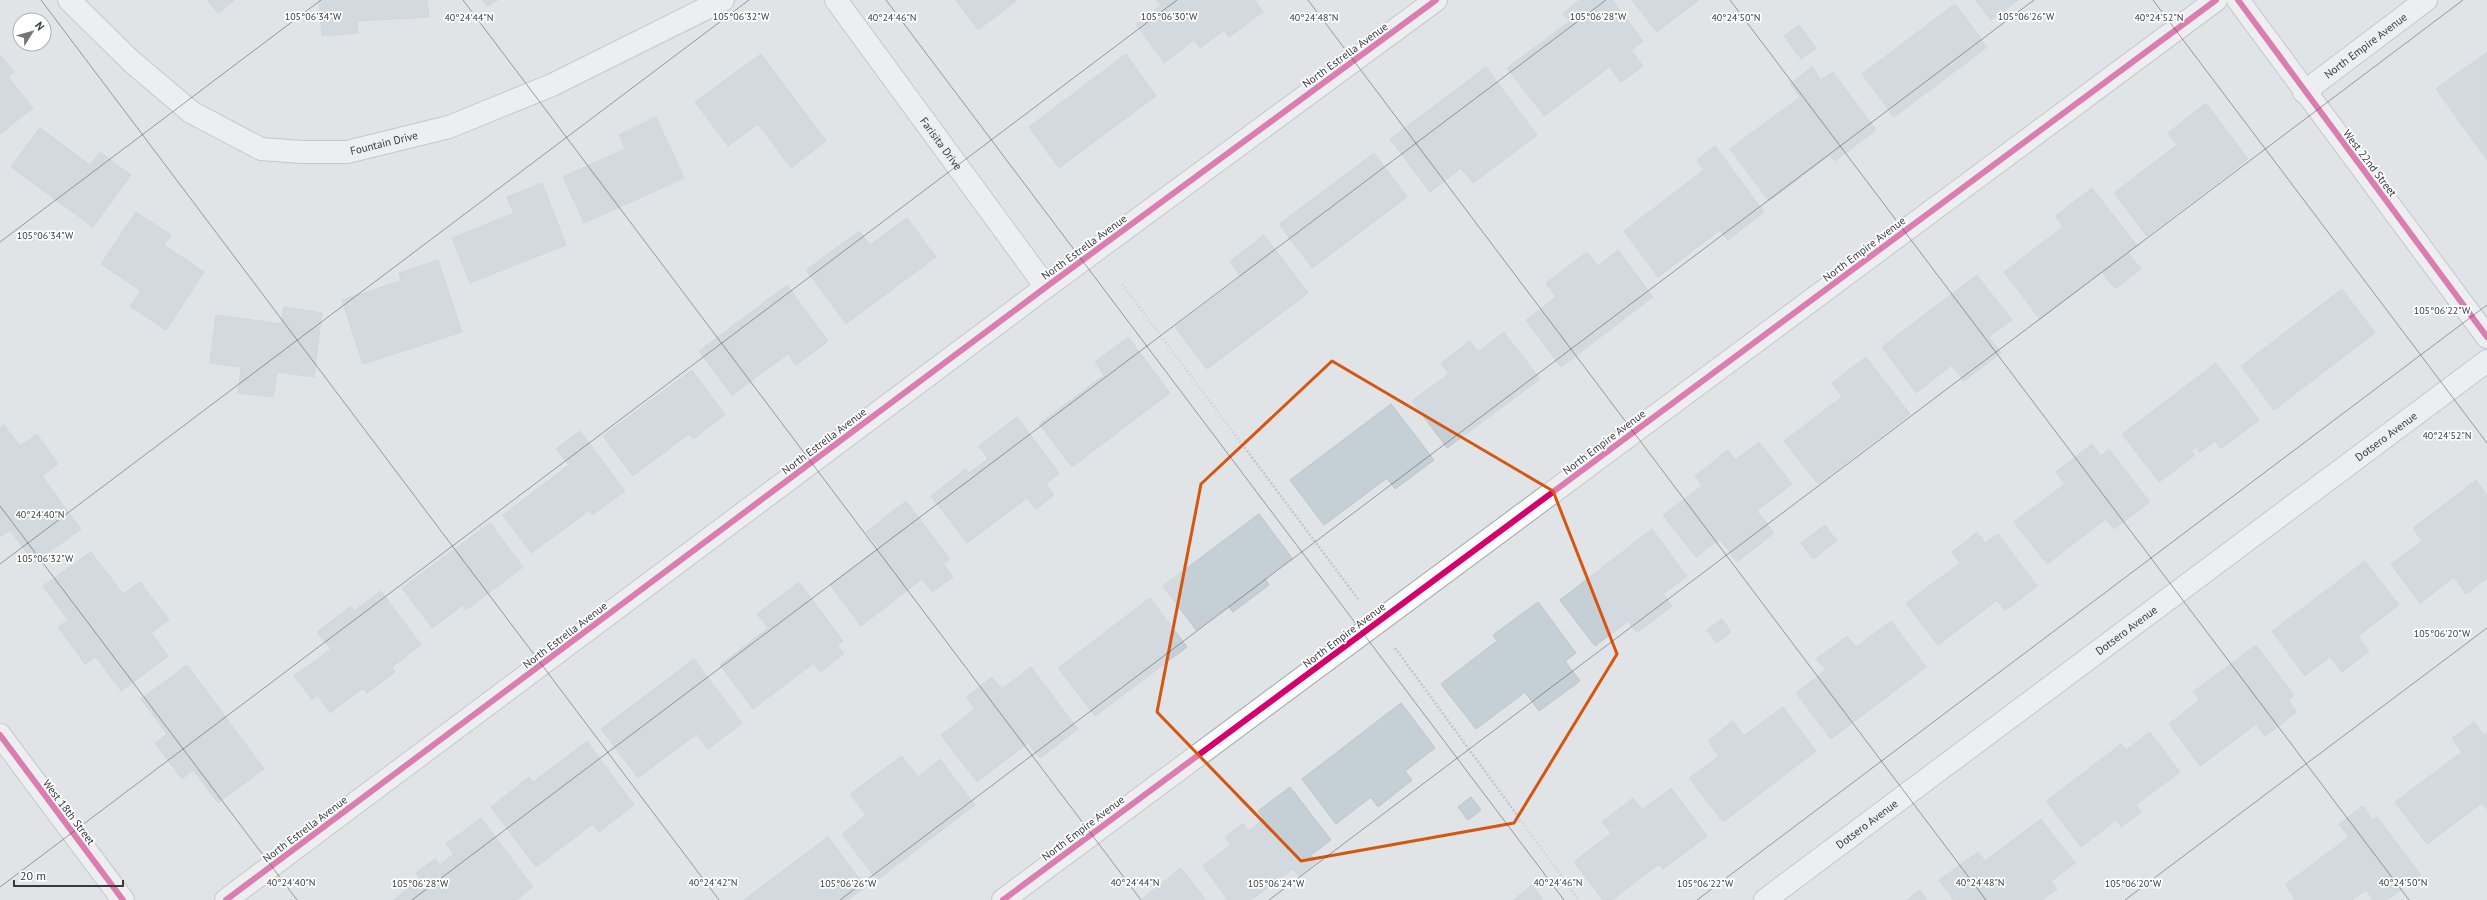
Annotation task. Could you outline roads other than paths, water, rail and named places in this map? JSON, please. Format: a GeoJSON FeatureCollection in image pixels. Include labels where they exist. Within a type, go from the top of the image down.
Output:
{"type":"FeatureCollection","features":[{"type":"Feature","properties":{"kind":"street","name":"Fountain Drive"},"geometry":{"type":"LineString","coordinates":[[69,0],[131,61],[191,112],[261,149],[302,152],[347,152],[449,127],[552,85],[723,0]]}},
{"type":"Feature","properties":{"kind":"street","name":"Farisita Drive"},"geometry":{"type":"LineString","coordinates":[[836,0],[1046,287]]}},
{"type":"Feature","properties":{"kind":"street","name":"North Estrella Avenue"},"geometry":{"type":"LineString","coordinates":[[226,900],[1046,287],[1436,0]]}},
{"type":"Feature","properties":{"kind":"street","name":"North Empire Avenue"},"geometry":{"type":"LineString","coordinates":[[1003,900],[2216,0]]}},
{"type":"Feature","properties":{"kind":"street","name":"West 22nd Street"},"geometry":{"type":"LineString","coordinates":[[2238,0],[2304,92],[2487,337]]}},
{"type":"Feature","properties":{"kind":"street","name":"North Empire Avenue"},"geometry":{"type":"LineString","coordinates":[[2304,92],[2426,0]]}},
{"type":"Feature","properties":{"kind":"street","name":"Dotsero Avenue"},"geometry":{"type":"LineString","coordinates":[[1765,900],[2487,360]]}},
{"type":"Feature","properties":{"kind":"street","name":"West 18th Street"},"geometry":{"type":"LineString","coordinates":[[0,735],[123,900]]}}]}
